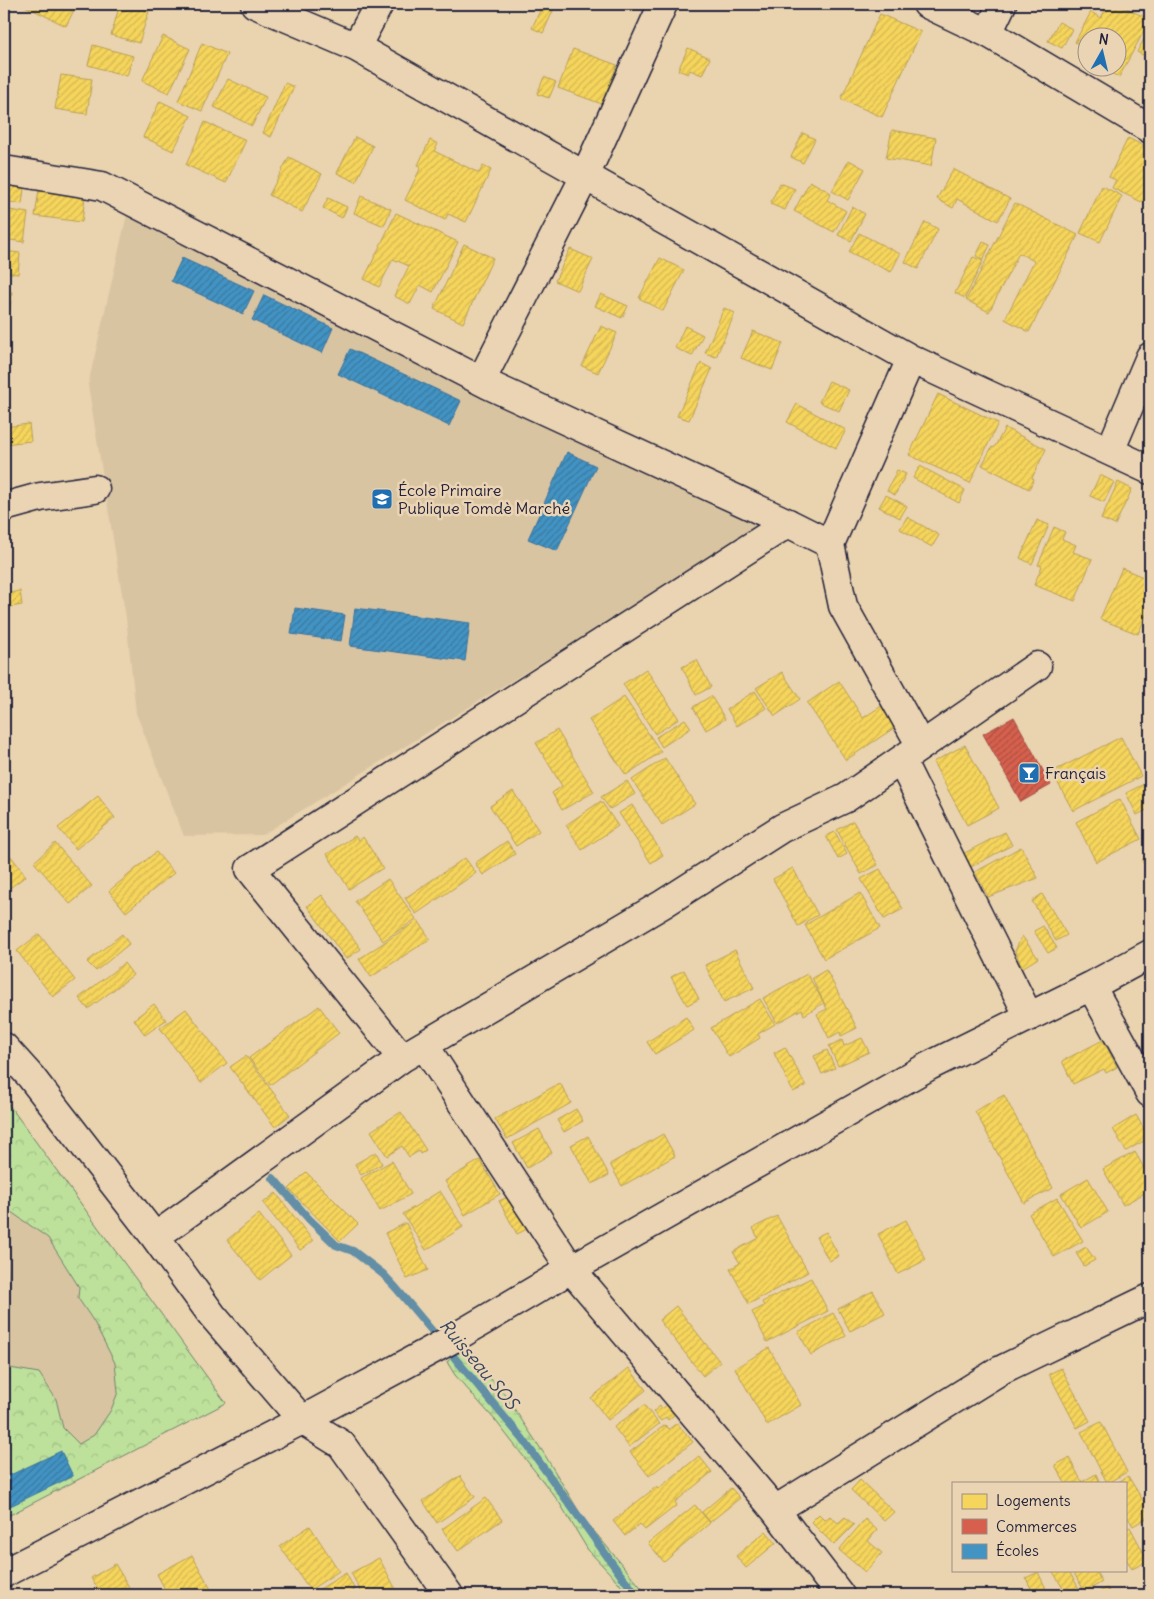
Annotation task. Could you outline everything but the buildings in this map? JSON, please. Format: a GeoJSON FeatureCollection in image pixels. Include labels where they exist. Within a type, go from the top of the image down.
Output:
{"type":"FeatureCollection","features":[{"type":"Feature","properties":{"kind":"street"},"geometry":{"type":"LineString","coordinates":[[255,4],[356,47],[911,359],[1150,470]]}},
{"type":"Feature","properties":{"kind":"street"},"geometry":{"type":"LineString","coordinates":[[356,47],[379,4]]}},
{"type":"Feature","properties":{"kind":"street"},"geometry":{"type":"LineString","coordinates":[[481,381],[585,176],[663,4]]}},
{"type":"Feature","properties":{"kind":"street"},"geometry":{"type":"LineString","coordinates":[[928,4],[988,33],[1150,129]]}},
{"type":"Feature","properties":{"kind":"street"},"geometry":{"type":"LineString","coordinates":[[988,33],[1002,4]]}},
{"type":"Feature","properties":{"kind":"street"},"geometry":{"type":"LineString","coordinates":[[4,170],[102,186],[481,381],[830,544]]}},
{"type":"Feature","properties":{"kind":"street"},"geometry":{"type":"LineString","coordinates":[[1110,451],[1150,356]]}},
{"type":"Feature","properties":{"kind":"street"},"geometry":{"type":"LineString","coordinates":[[911,359],[830,544],[843,606],[1029,1017]]}},
{"type":"Feature","properties":{"kind":"street"},"geometry":{"type":"LineString","coordinates":[[4,507],[40,498],[94,489]]}},
{"type":"Feature","properties":{"kind":"street"},"geometry":{"type":"LineString","coordinates":[[788,523],[250,869],[413,1051],[571,1269],[776,1510],[840,1595]]}},
{"type":"Feature","properties":{"kind":"street"},"geometry":{"type":"LineString","coordinates":[[155,1237],[413,1051],[663,904],[782,828],[846,798],[1037,666]]}},
{"type":"Feature","properties":{"kind":"street"},"geometry":{"type":"LineString","coordinates":[[4,1573],[302,1420],[454,1338],[571,1269],[929,1066],[1091,986],[1150,954]]}},
{"type":"Feature","properties":{"kind":"street"},"geometry":{"type":"LineString","coordinates":[[1091,986],[1150,1093]]}},
{"type":"Feature","properties":{"kind":"street"},"geometry":{"type":"LineString","coordinates":[[4,1047],[31,1077],[155,1237],[212,1315],[302,1420],[341,1444],[449,1595]]}},
{"type":"Feature","properties":{"kind":"street"},"geometry":{"type":"LineString","coordinates":[[776,1510],[1001,1370],[1149,1301]]}},
{"type":"Feature","properties":{"kind":"shaded area"},"geometry":{"type":"Polygon","coordinates":[[[128,210],[762,526],[262,835],[184,836],[136,713],[126,618],[88,385],[128,210]]]}},
{"type":"Feature","properties":{"kind":"shaded area"},"geometry":{"type":"Polygon","coordinates":[[[4,1098],[226,1403],[4,1518],[4,1098]]]}},
{"type":"Feature","properties":{"kind":"green space"},"geometry":{"type":"Polygon","coordinates":[[[4,1098],[226,1403],[4,1518],[4,1367],[39,1373],[56,1399],[63,1428],[79,1444],[94,1435],[111,1410],[118,1392],[115,1363],[94,1322],[78,1298],[79,1287],[48,1238],[4,1207],[4,1098]]]}},
{"type":"Feature","properties":{"kind":"green space"},"geometry":{"type":"Polygon","coordinates":[[[459,1351],[483,1370],[505,1395],[543,1452],[583,1518],[644,1591],[651,1595],[627,1595],[619,1583],[588,1550],[559,1502],[495,1420],[455,1375],[447,1362],[459,1351]]]}},
{"type":"Feature","properties":{"kind":"waterway","name":"Ruisseau SOS"},"geometry":{"type":"LineString","coordinates":[[273,1178],[309,1219],[336,1245],[353,1251],[383,1274],[396,1288],[522,1438],[637,1595]]}},
{"type":"Feature","properties":{"kind":"place","name":"École Primaire Publique Tomdè Marché"},"geometry":{"type":"Point","coordinates":[382,499]}},
{"type":"Feature","properties":{"kind":"place","name":"Français"},"geometry":{"type":"Point","coordinates":[1029,773]}}]}
